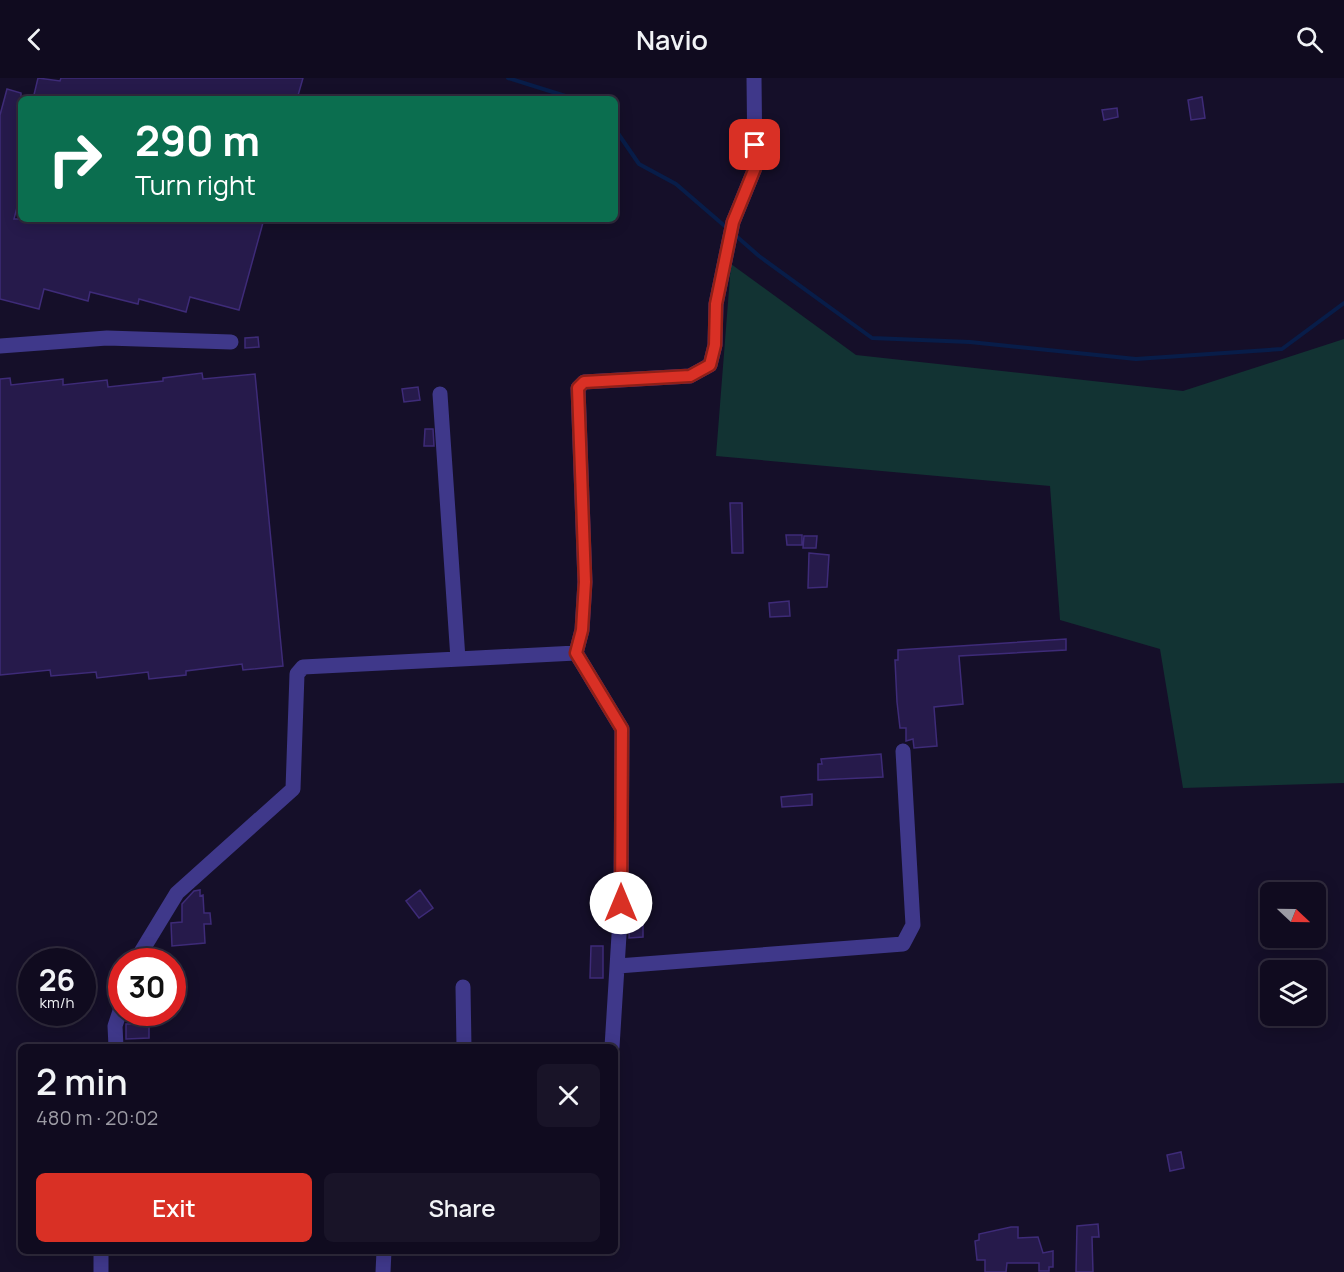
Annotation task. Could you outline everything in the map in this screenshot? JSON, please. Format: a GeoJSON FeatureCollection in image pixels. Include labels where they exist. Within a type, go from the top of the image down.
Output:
{"type":"FeatureCollection","features":[{"type":"Feature","properties":{"kind":"street"},"geometry":{"type":"LineString","coordinates":[[612,1044],[621,903],[622,729],[576,653],[582,630],[585,582],[578,388],[584,382],[690,376],[710,365],[715,345],[716,304],[733,222],[755,168],[754,78]]}},
{"type":"Feature","properties":{"kind":"street"},"geometry":{"type":"LineString","coordinates":[[0,346],[107,338],[231,342]]}},
{"type":"Feature","properties":{"kind":"street"},"geometry":{"type":"LineString","coordinates":[[440,394],[458,659]]}},
{"type":"Feature","properties":{"kind":"street"},"geometry":{"type":"LineString","coordinates":[[144,948],[177,893],[293,789],[297,674],[303,667],[576,653]]}},
{"type":"Feature","properties":{"kind":"street"},"geometry":{"type":"LineString","coordinates":[[618,966],[903,944],[913,926],[903,751]]}},
{"type":"Feature","properties":{"kind":"street"},"geometry":{"type":"LineString","coordinates":[[463,987],[464,1044]]}},
{"type":"Feature","properties":{"kind":"street"},"geometry":{"type":"LineString","coordinates":[[115,1026],[116,1044]]}},
{"type":"Feature","properties":{"kind":"street"},"geometry":{"type":"LineString","coordinates":[[100,1272],[101,1254]]}},
{"type":"Feature","properties":{"kind":"street"},"geometry":{"type":"LineString","coordinates":[[383,1272],[384,1254]]}},
{"type":"Feature","properties":{"kind":"green space"},"geometry":{"type":"Polygon","coordinates":[[[731,264],[856,355],[1183,391],[1344,339],[1344,783],[1183,788],[1160,649],[1060,620],[1050,486],[716,456],[731,264]]]}},
{"type":"Feature","properties":{"kind":"building"},"geometry":{"type":"Polygon","coordinates":[[[38,78],[60,81],[61,78],[303,78],[298,96],[34,96],[38,78]]]}},
{"type":"Feature","properties":{"kind":"building"},"geometry":{"type":"Polygon","coordinates":[[[7,89],[21,93],[21,96],[18,96],[18,204],[14,219],[18,219],[18,222],[263,222],[239,310],[190,297],[186,312],[139,299],[138,304],[90,292],[88,301],[44,289],[39,309],[0,299],[0,115],[7,89]]]}},
{"type":"Feature","properties":{"kind":"building"},"geometry":{"type":"Polygon","coordinates":[[[1202,97],[1205,118],[1191,120],[1188,100],[1202,97]]]}},
{"type":"Feature","properties":{"kind":"building"},"geometry":{"type":"Polygon","coordinates":[[[1117,108],[1118,117],[1104,120],[1102,110],[1117,108]]]}},
{"type":"Feature","properties":{"kind":"building"},"geometry":{"type":"Polygon","coordinates":[[[258,337],[259,347],[245,348],[245,338],[258,337]]]}},
{"type":"Feature","properties":{"kind":"building"},"geometry":{"type":"Polygon","coordinates":[[[202,373],[203,379],[255,374],[283,666],[243,670],[242,664],[186,671],[186,675],[149,679],[148,672],[97,678],[96,672],[51,676],[50,670],[0,675],[0,379],[10,378],[11,385],[63,379],[63,385],[107,380],[108,387],[163,381],[163,378],[202,373]]]}},
{"type":"Feature","properties":{"kind":"building"},"geometry":{"type":"Polygon","coordinates":[[[418,387],[420,400],[404,402],[402,389],[418,387]]]}},
{"type":"Feature","properties":{"kind":"building"},"geometry":{"type":"Polygon","coordinates":[[[425,429],[433,429],[434,446],[424,446],[425,429]]]}},
{"type":"Feature","properties":{"kind":"building"},"geometry":{"type":"Polygon","coordinates":[[[730,503],[742,503],[743,553],[732,553],[730,503]]]}},
{"type":"Feature","properties":{"kind":"building"},"geometry":{"type":"Polygon","coordinates":[[[786,535],[802,535],[802,545],[787,545],[786,535]]]}},
{"type":"Feature","properties":{"kind":"building"},"geometry":{"type":"Polygon","coordinates":[[[804,536],[817,536],[816,548],[803,548],[804,536]]]}},
{"type":"Feature","properties":{"kind":"building"},"geometry":{"type":"Polygon","coordinates":[[[809,553],[829,555],[827,587],[808,588],[809,553]]]}},
{"type":"Feature","properties":{"kind":"building"},"geometry":{"type":"Polygon","coordinates":[[[789,601],[790,616],[770,617],[769,603],[789,601]]]}},
{"type":"Feature","properties":{"kind":"building"},"geometry":{"type":"Polygon","coordinates":[[[1066,639],[1066,650],[959,656],[963,704],[934,707],[937,746],[914,748],[913,739],[906,741],[906,728],[900,728],[897,702],[895,660],[898,660],[898,650],[1066,639]]]}},
{"type":"Feature","properties":{"kind":"building"},"geometry":{"type":"Polygon","coordinates":[[[881,754],[883,777],[818,780],[818,764],[822,764],[821,759],[881,754]]]}},
{"type":"Feature","properties":{"kind":"building"},"geometry":{"type":"Polygon","coordinates":[[[812,794],[812,805],[782,807],[781,797],[812,794]]]}},
{"type":"Feature","properties":{"kind":"building"},"geometry":{"type":"Polygon","coordinates":[[[200,890],[200,896],[203,895],[204,913],[210,913],[211,924],[204,924],[205,943],[172,946],[171,923],[182,922],[182,904],[194,891],[200,890]]]}},
{"type":"Feature","properties":{"kind":"building"},"geometry":{"type":"Polygon","coordinates":[[[420,890],[433,908],[419,918],[406,901],[420,890]]]}},
{"type":"Feature","properties":{"kind":"building"},"geometry":{"type":"Polygon","coordinates":[[[643,917],[643,937],[629,938],[630,918],[643,917]]]}},
{"type":"Feature","properties":{"kind":"building"},"geometry":{"type":"Polygon","coordinates":[[[591,946],[603,946],[603,978],[590,978],[591,946]]]}},
{"type":"Feature","properties":{"kind":"building"},"geometry":{"type":"Polygon","coordinates":[[[126,1026],[149,1026],[149,1038],[126,1039],[126,1026]]]}},
{"type":"Feature","properties":{"kind":"building"},"geometry":{"type":"Polygon","coordinates":[[[1181,1152],[1184,1168],[1170,1171],[1167,1155],[1181,1152]]]}},
{"type":"Feature","properties":{"kind":"building"},"geometry":{"type":"Polygon","coordinates":[[[1098,1224],[1099,1237],[1092,1237],[1093,1272],[1076,1272],[1077,1226],[1098,1224]]]}},
{"type":"Feature","properties":{"kind":"building"},"geometry":{"type":"Polygon","coordinates":[[[1018,1227],[1018,1238],[1038,1237],[1043,1253],[1053,1251],[1053,1267],[1049,1267],[1049,1271],[1039,1271],[1039,1263],[1007,1263],[1006,1272],[985,1272],[985,1260],[977,1260],[975,1241],[979,1240],[979,1234],[1018,1227]]]}},
{"type":"Feature","properties":{"kind":"waterway"},"geometry":{"type":"LineString","coordinates":[[508,78],[565,96]]}},
{"type":"Feature","properties":{"kind":"waterway"},"geometry":{"type":"LineString","coordinates":[[618,133],[639,164],[676,184],[727,228]]}},
{"type":"Feature","properties":{"kind":"waterway"},"geometry":{"type":"LineString","coordinates":[[735,235],[759,256],[872,338],[970,342],[1136,359],[1282,349],[1344,303]]}},
{"type":"Feature","properties":{"kind":"route"},"geometry":{"type":"LineString","coordinates":[[621,903],[622,729],[576,653],[582,630],[585,582],[578,388],[584,382],[690,376],[710,365],[715,345],[716,304],[733,222],[755,168],[755,145]]}}]}
